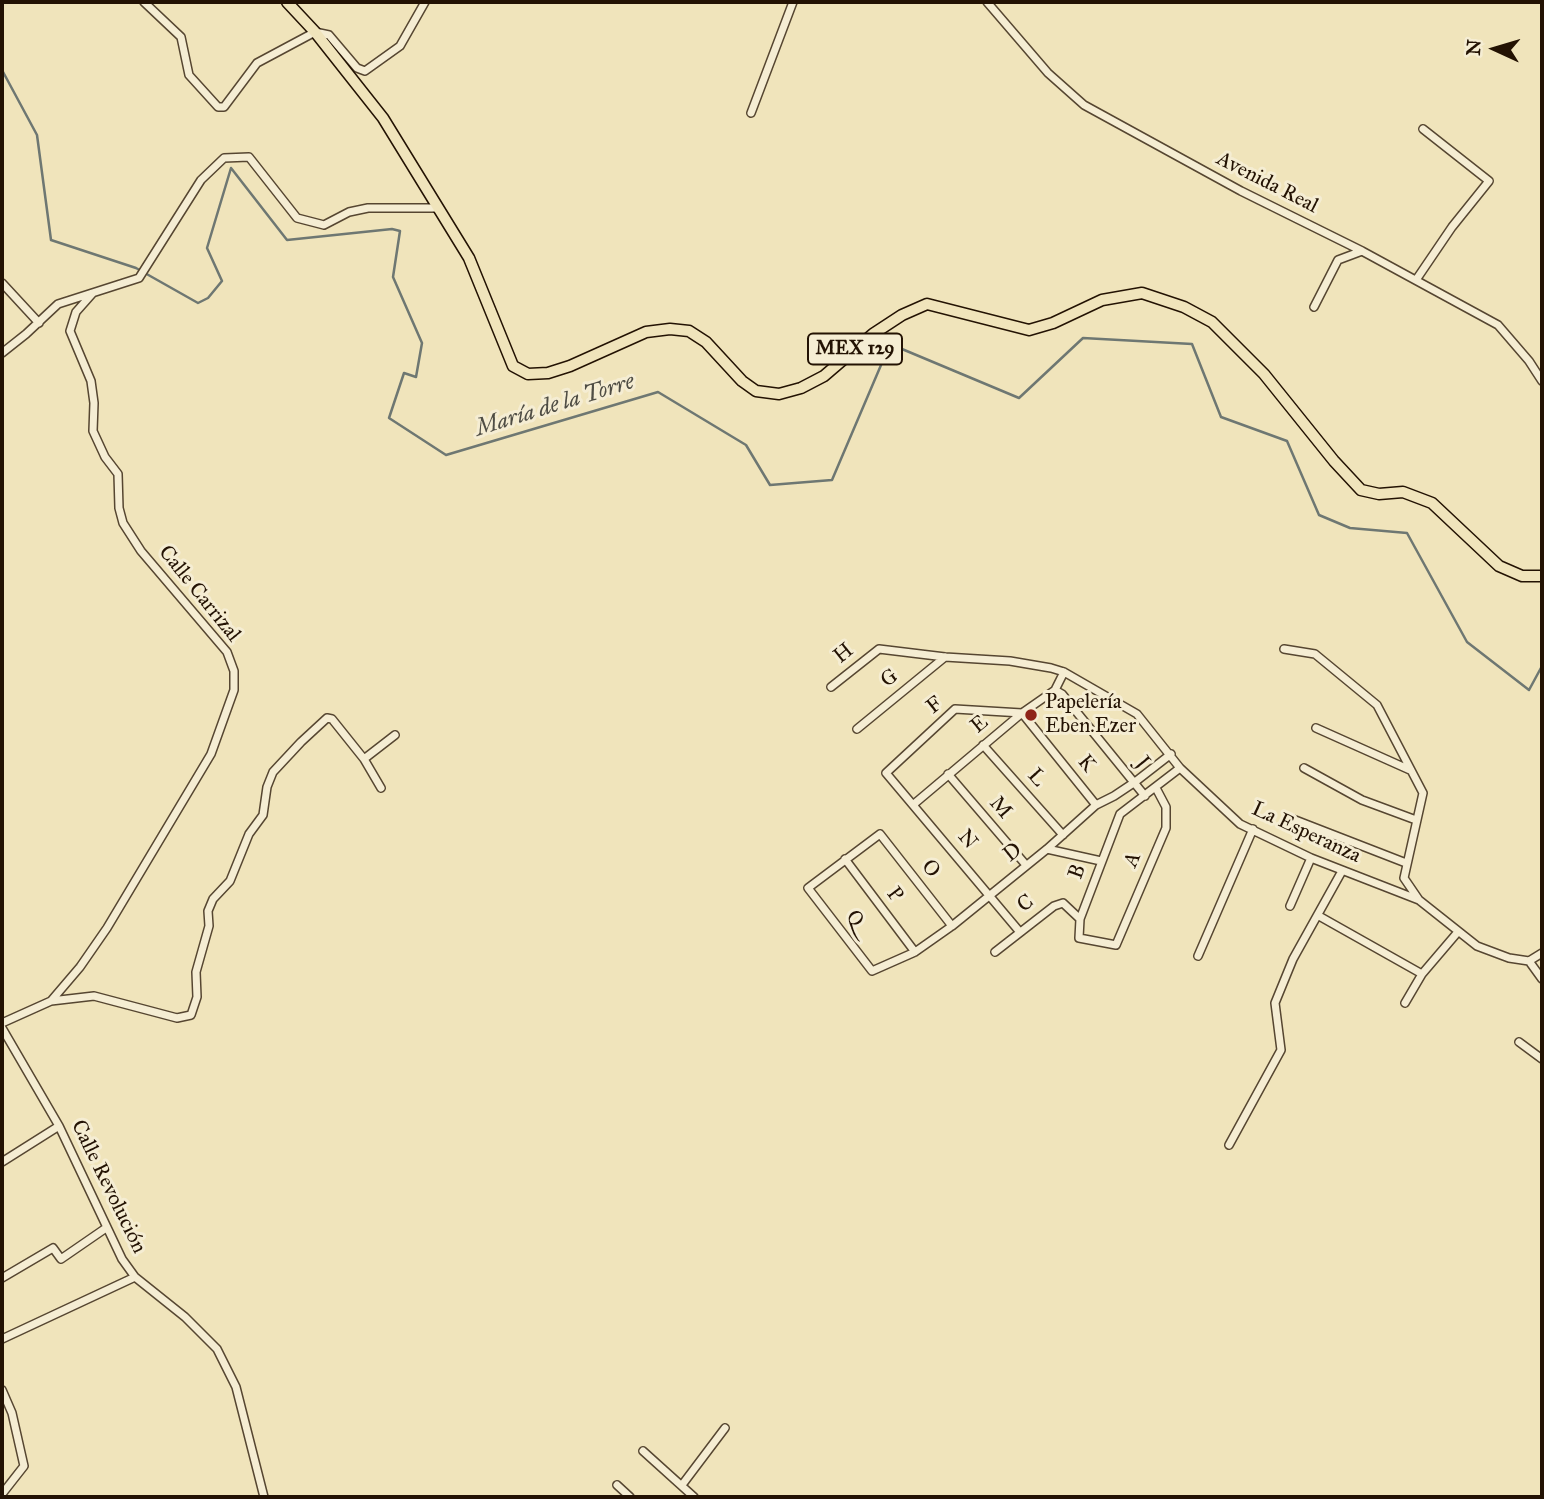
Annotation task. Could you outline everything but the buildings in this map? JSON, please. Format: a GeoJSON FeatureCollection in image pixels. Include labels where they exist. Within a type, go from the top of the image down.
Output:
{"type":"FeatureCollection","features":[{"type":"Feature","properties":{"kind":"main road","name":"MEX 129"},"geometry":{"type":"LineString","coordinates":[[287,2],[315,32],[383,118],[470,258],[513,366],[528,374],[548,373],[646,332],[670,329],[689,331],[706,342],[742,381],[756,391],[779,394],[801,388],[824,376],[873,334],[902,315],[927,304],[1029,330],[1053,323],[1102,300],[1142,293],[1184,307],[1212,322],[1264,374],[1334,461],[1361,490],[1379,494],[1403,492],[1432,503],[1499,566],[1522,576],[1542,576]]}},
{"type":"Feature","properties":{"kind":"street"},"geometry":{"type":"LineString","coordinates":[[144,2],[181,37],[190,75],[218,107],[224,107],[257,63],[315,32],[329,35],[358,68],[365,71],[400,46],[425,2]]}},
{"type":"Feature","properties":{"kind":"street"},"geometry":{"type":"LineString","coordinates":[[751,113],[793,2]]}},
{"type":"Feature","properties":{"kind":"street","name":"Avenida Real"},"geometry":{"type":"LineString","coordinates":[[986,2],[1048,74],[1084,106],[1498,325],[1529,361],[1542,381]]}},
{"type":"Feature","properties":{"kind":"street"},"geometry":{"type":"LineString","coordinates":[[1416,280],[1452,227],[1489,181],[1423,129]]}},
{"type":"Feature","properties":{"kind":"street"},"geometry":{"type":"LineString","coordinates":[[2,353],[58,304],[139,278],[201,180],[225,158],[250,157],[297,218],[324,225],[349,212],[368,208],[437,208]]}},
{"type":"Feature","properties":{"kind":"street"},"geometry":{"type":"LineString","coordinates":[[1314,307],[1338,260],[1362,251]]}},
{"type":"Feature","properties":{"kind":"street"},"geometry":{"type":"LineString","coordinates":[[2,283],[39,323]]}},
{"type":"Feature","properties":{"kind":"street","name":"Calle Carrizal"},"geometry":{"type":"LineString","coordinates":[[2,1023],[51,1001],[80,967],[107,928],[211,754],[234,690],[234,671],[227,652],[141,551],[123,523],[119,508],[118,474],[105,457],[93,431],[94,403],[91,381],[70,331],[76,312],[92,294]]}},
{"type":"Feature","properties":{"kind":"street","name":"La Esperanza"},"geometry":{"type":"LineString","coordinates":[[879,649],[1010,661],[1064,672],[1136,714],[1180,768],[1240,824],[1311,858],[1419,900],[1477,946],[1509,958],[1530,961]]}},
{"type":"Feature","properties":{"kind":"street","name":"H"},"geometry":{"type":"LineString","coordinates":[[831,687],[879,649]]}},
{"type":"Feature","properties":{"kind":"street"},"geometry":{"type":"LineString","coordinates":[[1284,649],[1315,654],[1377,705],[1423,793],[1404,878],[1419,900]]}},
{"type":"Feature","properties":{"kind":"street","name":"G"},"geometry":{"type":"LineString","coordinates":[[857,729],[945,657]]}},
{"type":"Feature","properties":{"kind":"street","name":"E"},"geometry":{"type":"LineString","coordinates":[[914,804],[1022,713],[1055,690],[1064,672]]}},
{"type":"Feature","properties":{"kind":"street","name":"J"},"geometry":{"type":"LineString","coordinates":[[1055,690],[1062,694],[1145,796]]}},
{"type":"Feature","properties":{"kind":"street","name":"F"},"geometry":{"type":"LineString","coordinates":[[886,773],[955,709],[1022,713]]}},
{"type":"Feature","properties":{"kind":"street","name":"K"},"geometry":{"type":"LineString","coordinates":[[1022,713],[1096,805]]}},
{"type":"Feature","properties":{"kind":"street"},"geometry":{"type":"LineString","coordinates":[[51,1001],[94,996],[177,1018],[191,1015],[197,998],[196,972],[209,926],[208,911],[213,899],[230,881],[249,834],[263,815],[267,787],[273,772],[301,742],[327,719],[332,719],[364,759],[381,788]]}},
{"type":"Feature","properties":{"kind":"street"},"geometry":{"type":"LineString","coordinates":[[1316,728],[1410,770]]}},
{"type":"Feature","properties":{"kind":"street"},"geometry":{"type":"LineString","coordinates":[[364,759],[395,735]]}},
{"type":"Feature","properties":{"kind":"street","name":"L"},"geometry":{"type":"LineString","coordinates":[[983,745],[1063,835]]}},
{"type":"Feature","properties":{"kind":"street","name":"D"},"geometry":{"type":"LineString","coordinates":[[872,971],[915,952],[952,926],[1047,849],[1096,805],[1115,796],[1171,754]]}},
{"type":"Feature","properties":{"kind":"street"},"geometry":{"type":"LineString","coordinates":[[1145,796],[1180,768]]}},
{"type":"Feature","properties":{"kind":"street"},"geometry":{"type":"LineString","coordinates":[[1304,768],[1362,800],[1416,820]]}},
{"type":"Feature","properties":{"kind":"street","name":"N"},"geometry":{"type":"LineString","coordinates":[[886,773],[1019,931]]}},
{"type":"Feature","properties":{"kind":"street","name":"M"},"geometry":{"type":"LineString","coordinates":[[948,774],[1026,865]]}},
{"type":"Feature","properties":{"kind":"street","name":"A"},"geometry":{"type":"LineString","coordinates":[[1080,919],[1079,937],[1116,945],[1166,828],[1166,807],[1156,788]]}},
{"type":"Feature","properties":{"kind":"street","name":"B"},"geometry":{"type":"LineString","coordinates":[[1080,919],[1119,814],[1145,796]]}},
{"type":"Feature","properties":{"kind":"street"},"geometry":{"type":"LineString","coordinates":[[1290,818],[1406,863]]}},
{"type":"Feature","properties":{"kind":"street"},"geometry":{"type":"LineString","coordinates":[[1198,956],[1253,830]]}},
{"type":"Feature","properties":{"kind":"street","name":"O"},"geometry":{"type":"LineString","coordinates":[[845,859],[880,834],[952,926]]}},
{"type":"Feature","properties":{"kind":"street"},"geometry":{"type":"LineString","coordinates":[[1047,849],[1101,861]]}},
{"type":"Feature","properties":{"kind":"street"},"geometry":{"type":"LineString","coordinates":[[1290,906],[1311,858]]}},
{"type":"Feature","properties":{"kind":"street","name":"Q"},"geometry":{"type":"LineString","coordinates":[[845,859],[808,888],[872,971]]}},
{"type":"Feature","properties":{"kind":"street","name":"P"},"geometry":{"type":"LineString","coordinates":[[845,859],[915,952]]}},
{"type":"Feature","properties":{"kind":"street"},"geometry":{"type":"LineString","coordinates":[[1230,1145],[1281,1050],[1275,1003],[1293,959],[1342,871]]}},
{"type":"Feature","properties":{"kind":"street","name":"C"},"geometry":{"type":"LineString","coordinates":[[995,952],[1054,906],[1063,903],[1080,919]]}},
{"type":"Feature","properties":{"kind":"street"},"geometry":{"type":"LineString","coordinates":[[1319,916],[1422,974]]}},
{"type":"Feature","properties":{"kind":"street"},"geometry":{"type":"LineString","coordinates":[[1405,1003],[1422,974],[1458,933]]}},
{"type":"Feature","properties":{"kind":"street"},"geometry":{"type":"LineString","coordinates":[[1542,953],[1530,961],[1542,979]]}},
{"type":"Feature","properties":{"kind":"street","name":"Calle Revolución"},"geometry":{"type":"LineString","coordinates":[[2,1028],[59,1126],[122,1259],[135,1277],[185,1317],[217,1349],[236,1387],[264,1497]]}},
{"type":"Feature","properties":{"kind":"street"},"geometry":{"type":"LineString","coordinates":[[1519,1042],[1542,1059]]}},
{"type":"Feature","properties":{"kind":"street"},"geometry":{"type":"LineString","coordinates":[[2,1162],[59,1126]]}},
{"type":"Feature","properties":{"kind":"street"},"geometry":{"type":"LineString","coordinates":[[2,1278],[53,1248],[61,1259],[106,1228]]}},
{"type":"Feature","properties":{"kind":"street"},"geometry":{"type":"LineString","coordinates":[[2,1339],[135,1277]]}},
{"type":"Feature","properties":{"kind":"street"},"geometry":{"type":"LineString","coordinates":[[2,1390],[12,1413],[23,1465],[2,1494]]}},
{"type":"Feature","properties":{"kind":"street"},"geometry":{"type":"LineString","coordinates":[[682,1485],[724,1429]]}},
{"type":"Feature","properties":{"kind":"street"},"geometry":{"type":"LineString","coordinates":[[643,1451],[694,1497]]}},
{"type":"Feature","properties":{"kind":"street"},"geometry":{"type":"LineString","coordinates":[[617,1485],[630,1497]]}},
{"type":"Feature","properties":{"kind":"waterway","name":"María de la Torre"},"geometry":{"type":"LineString","coordinates":[[2,70],[37,135],[51,240],[136,268],[198,303],[208,298],[222,281],[207,248],[231,168],[287,240],[392,229],[400,231],[393,277],[422,343],[416,377],[404,373],[389,418],[446,455],[658,392],[746,445],[770,485],[832,480],[890,344],[1019,398],[1083,338],[1192,344],[1221,417],[1287,441],[1319,515],[1350,528],[1407,533],[1467,642],[1529,690],[1542,666]]}},
{"type":"Feature","properties":{"kind":"place","name":"Papelería Eben.Ezer"},"geometry":{"type":"Point","coordinates":[1031,715]}}]}
